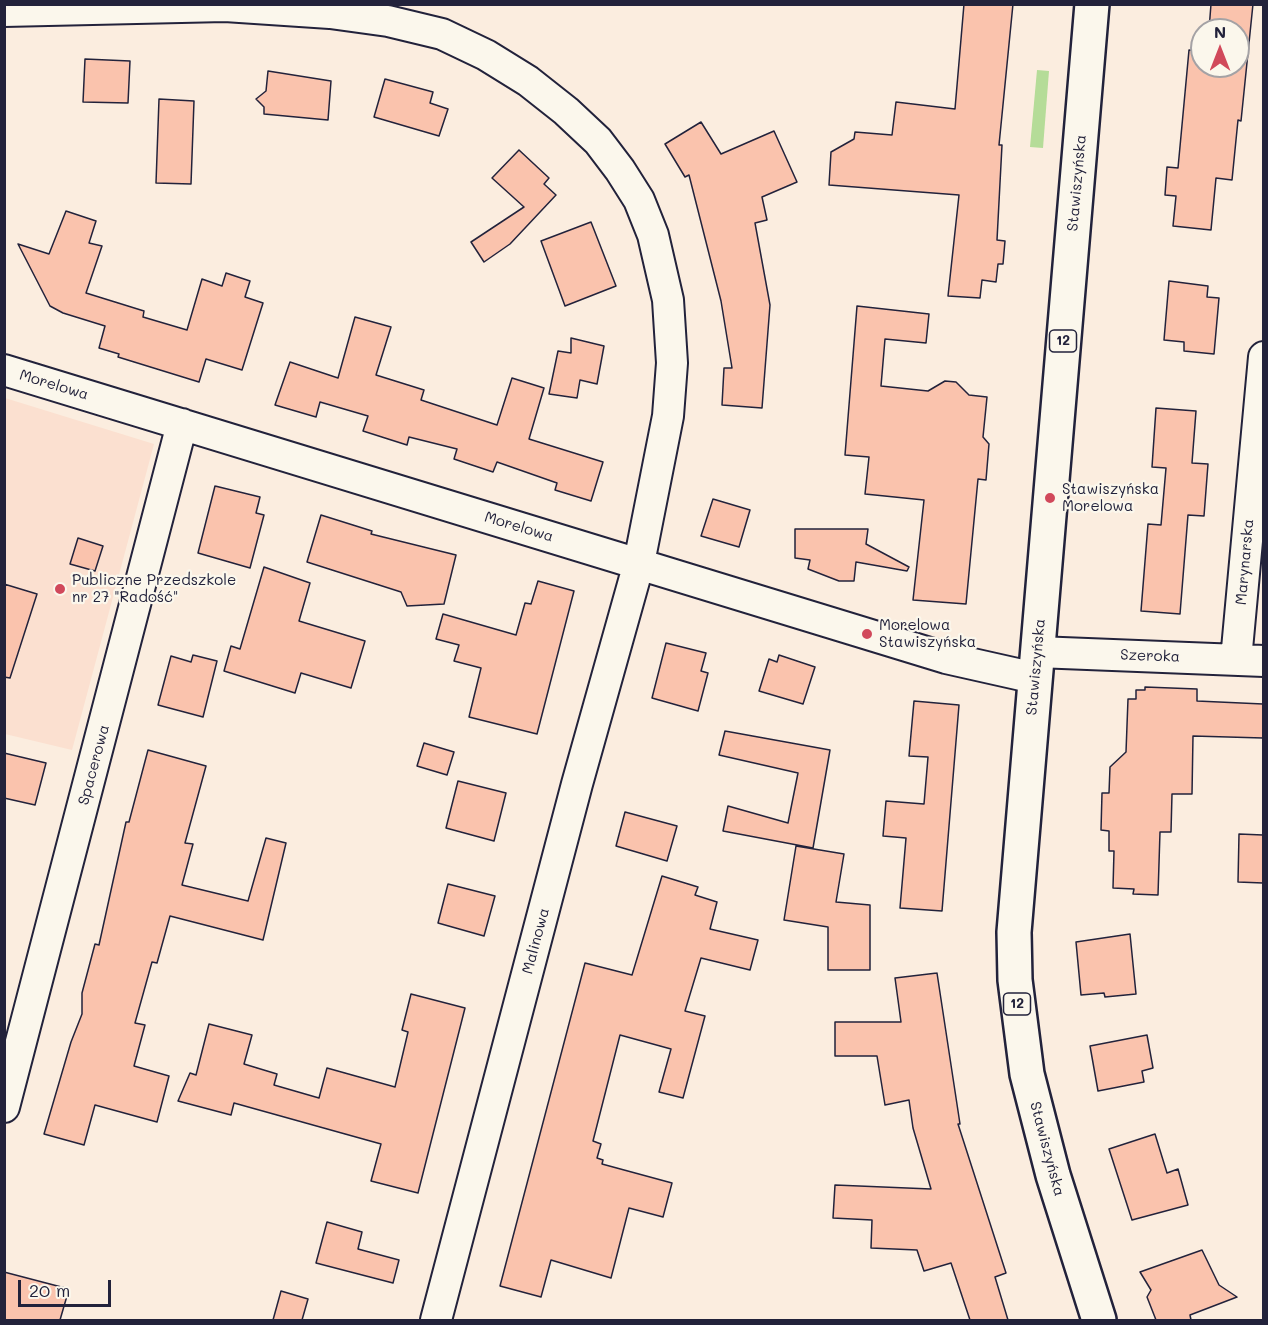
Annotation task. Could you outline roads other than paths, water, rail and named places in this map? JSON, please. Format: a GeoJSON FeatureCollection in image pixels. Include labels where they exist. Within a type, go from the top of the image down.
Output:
{"type":"FeatureCollection","features":[{"type":"Feature","properties":{"kind":"main road","name":"Stawiszyńska"},"geometry":{"type":"LineString","coordinates":[[1092,4],[1015,921],[1017,1000],[1027,1074],[1056,1186],[1100,1320]]}},
{"type":"Feature","properties":{"kind":"street","name":"Malinowa"},"geometry":{"type":"LineString","coordinates":[[4,11],[225,6],[330,13],[388,21],[442,34],[486,55],[528,81],[566,111],[598,141],[639,200],[653,235],[668,300],[672,363],[668,416],[639,563],[577,784],[436,1320]]}},
{"type":"Feature","properties":{"kind":"street","name":"Marynarska"},"geometry":{"type":"LineString","coordinates":[[1250,660],[1263,357]]}},
{"type":"Feature","properties":{"kind":"street","name":"Morelowa"},"geometry":{"type":"LineString","coordinates":[[4,370],[946,658],[1036,665]]}},
{"type":"Feature","properties":{"kind":"street","name":"Spacerowa"},"geometry":{"type":"LineString","coordinates":[[4,1107],[182,424]]}},
{"type":"Feature","properties":{"kind":"street","name":"Szeroka"},"geometry":{"type":"LineString","coordinates":[[1036,665],[1250,660]]}},
{"type":"Feature","properties":{"kind":"place","name":"Stawiszyńska Morelowa"},"geometry":{"type":"Point","coordinates":[1050,498]}},
{"type":"Feature","properties":{"kind":"place","name":"Publiczne Przedszkole nr 27 \"Radość\""},"geometry":{"type":"Point","coordinates":[60,589]}},
{"type":"Feature","properties":{"kind":"place","name":"Morelowa Stawiszyńska"},"geometry":{"type":"Point","coordinates":[867,634]}}]}
